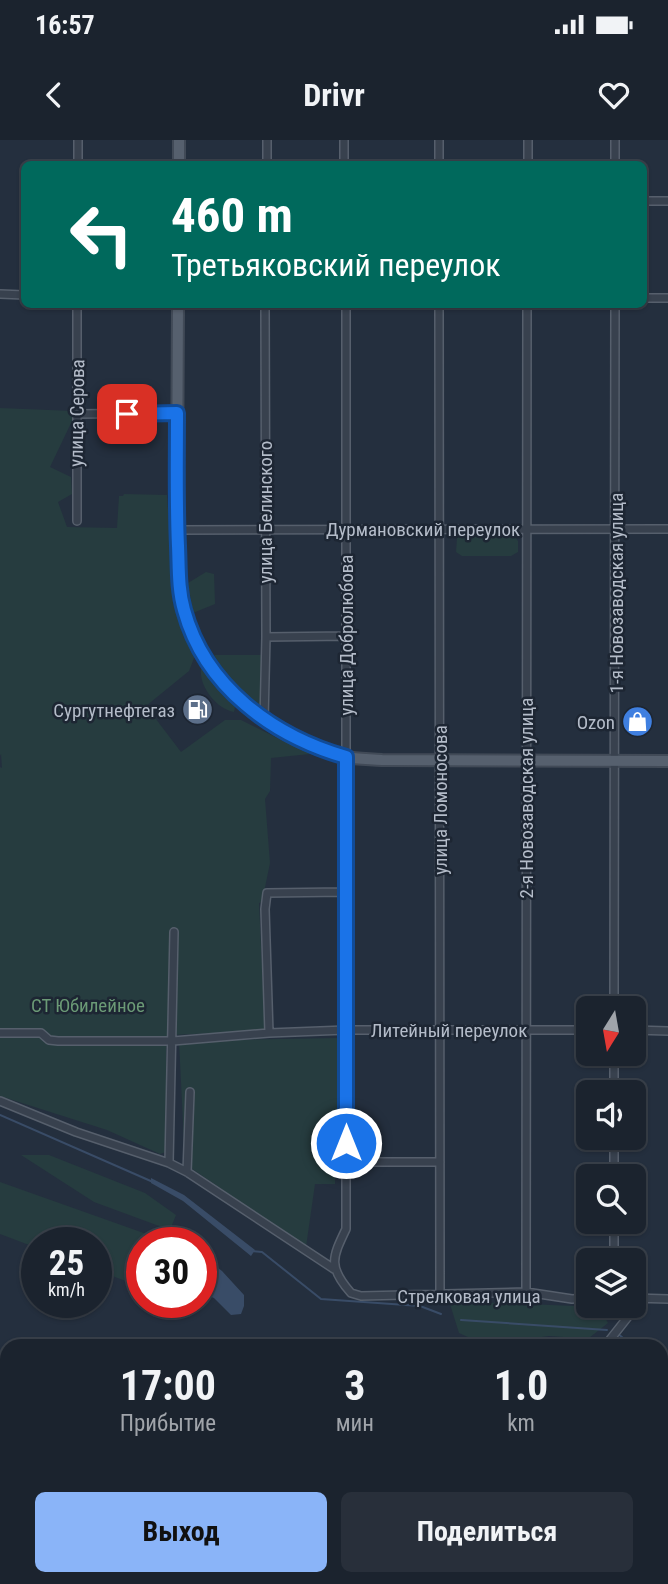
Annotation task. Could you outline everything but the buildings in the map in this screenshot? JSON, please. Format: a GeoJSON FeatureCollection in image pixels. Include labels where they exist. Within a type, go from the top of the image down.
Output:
{"type":"FeatureCollection","features":[{"type":"Feature","properties":{"kind":"main road"},"geometry":{"type":"LineString","coordinates":[[179,140],[179,161]]}},
{"type":"Feature","properties":{"kind":"main road"},"geometry":{"type":"LineString","coordinates":[[178,308],[177,530],[180,588],[191,631],[221,679],[260,717],[308,744],[346,757],[382,760],[668,761]]}},
{"type":"Feature","properties":{"kind":"street"},"geometry":{"type":"LineString","coordinates":[[78,140],[78,161]]}},
{"type":"Feature","properties":{"kind":"street"},"geometry":{"type":"LineString","coordinates":[[267,140],[267,161]]}},
{"type":"Feature","properties":{"kind":"street"},"geometry":{"type":"LineString","coordinates":[[344,140],[344,161]]}},
{"type":"Feature","properties":{"kind":"street"},"geometry":{"type":"LineString","coordinates":[[439,140],[439,161]]}},
{"type":"Feature","properties":{"kind":"street"},"geometry":{"type":"LineString","coordinates":[[528,140],[528,161]]}},
{"type":"Feature","properties":{"kind":"street"},"geometry":{"type":"LineString","coordinates":[[615,140],[615,161]]}},
{"type":"Feature","properties":{"kind":"street"},"geometry":{"type":"LineString","coordinates":[[647,201],[668,201]]}},
{"type":"Feature","properties":{"kind":"street"},"geometry":{"type":"LineString","coordinates":[[0,294],[21,295]]}},
{"type":"Feature","properties":{"kind":"street"},"geometry":{"type":"LineString","coordinates":[[647,298],[668,298]]}},
{"type":"Feature","properties":{"kind":"street","name":"улица Серова"},"geometry":{"type":"LineString","coordinates":[[77,308],[77,521]]}},
{"type":"Feature","properties":{"kind":"street","name":"улица Белинского"},"geometry":{"type":"LineString","coordinates":[[260,717],[266,637],[265,308]]}},
{"type":"Feature","properties":{"kind":"street","name":"улица Добролюбова"},"geometry":{"type":"LineString","coordinates":[[334,1269],[334,1252],[346,1229],[347,1162],[344,892],[347,636],[346,308]]}},
{"type":"Feature","properties":{"kind":"street","name":"улица Ломоносова"},"geometry":{"type":"LineString","coordinates":[[439,308],[440,1295]]}},
{"type":"Feature","properties":{"kind":"street","name":"2-я Новозаводская улица"},"geometry":{"type":"LineString","coordinates":[[526,1292],[527,308]]}},
{"type":"Feature","properties":{"kind":"street","name":"1-я Новозаводская улица"},"geometry":{"type":"LineString","coordinates":[[614,996],[615,308]]}},
{"type":"Feature","properties":{"kind":"street"},"geometry":{"type":"LineString","coordinates":[[77,414],[177,413]]}},
{"type":"Feature","properties":{"kind":"street","name":"Дурмановский переулок"},"geometry":{"type":"LineString","coordinates":[[177,530],[668,529]]}},
{"type":"Feature","properties":{"kind":"street"},"geometry":{"type":"LineString","coordinates":[[266,637],[347,636]]}},
{"type":"Feature","properties":{"kind":"street"},"geometry":{"type":"LineString","coordinates":[[269,1032],[265,909],[267,893],[344,892]]}},
{"type":"Feature","properties":{"kind":"street"},"geometry":{"type":"LineString","coordinates":[[169,1163],[174,932]]}},
{"type":"Feature","properties":{"kind":"street","name":"Литейный переулок"},"geometry":{"type":"LineString","coordinates":[[0,1034],[41,1033],[49,1040],[58,1041],[173,1041],[269,1032],[576,1030]]}},
{"type":"Feature","properties":{"kind":"street"},"geometry":{"type":"LineString","coordinates":[[646,1030],[668,1031]]}},
{"type":"Feature","properties":{"kind":"street"},"geometry":{"type":"LineString","coordinates":[[187,1172],[190,1092]]}},
{"type":"Feature","properties":{"kind":"street"},"geometry":{"type":"LineString","coordinates":[[0,1101],[187,1172],[334,1269]]}},
{"type":"Feature","properties":{"kind":"street"},"geometry":{"type":"LineString","coordinates":[[170,1143],[188,1144]]}},
{"type":"Feature","properties":{"kind":"street"},"geometry":{"type":"LineString","coordinates":[[347,1162],[440,1162]]}},
{"type":"Feature","properties":{"kind":"street","name":"Стрелковая улица"},"geometry":{"type":"LineString","coordinates":[[334,1269],[351,1293],[361,1296],[526,1292],[576,1299]]}},
{"type":"Feature","properties":{"kind":"street"},"geometry":{"type":"LineString","coordinates":[[646,1299],[668,1299]]}},
{"type":"Feature","properties":{"kind":"street"},"geometry":{"type":"LineString","coordinates":[[611,1339],[627,1318]]}},
{"type":"Feature","properties":{"kind":"green space","name":"СТ Юбилейное"},"geometry":{"type":"Polygon","coordinates":[[[0,408],[73,411],[72,421],[50,467],[71,477],[72,494],[58,502],[67,527],[117,528],[119,496],[167,495],[169,523],[172,528],[173,604],[196,653],[189,671],[146,706],[181,752],[225,720],[241,720],[310,754],[271,758],[270,791],[265,799],[270,863],[262,902],[259,903],[265,1031],[170,1035],[166,1049],[166,1152],[160,1154],[107,1130],[0,1096],[0,408]]]}},
{"type":"Feature","properties":{"kind":"green space"},"geometry":{"type":"Polygon","coordinates":[[[515,537],[518,541],[518,552],[511,556],[462,556],[456,552],[457,538],[515,537]]]}},
{"type":"Feature","properties":{"kind":"green space"},"geometry":{"type":"Polygon","coordinates":[[[206,572],[214,574],[215,604],[193,613],[188,583],[206,572]]]}},
{"type":"Feature","properties":{"kind":"green space"},"geometry":{"type":"Polygon","coordinates":[[[214,655],[261,655],[261,709],[229,679],[214,655]]]}},
{"type":"Feature","properties":{"kind":"green space"},"geometry":{"type":"Polygon","coordinates":[[[205,667],[235,707],[234,712],[215,702],[210,696],[201,676],[201,669],[205,667]]]}},
{"type":"Feature","properties":{"kind":"green space"},"geometry":{"type":"Polygon","coordinates":[[[339,1038],[335,1184],[315,1184],[306,1247],[185,1164],[179,1041],[339,1038]]]}},
{"type":"Feature","properties":{"kind":"green space"},"geometry":{"type":"Polygon","coordinates":[[[21,1155],[49,1155],[145,1193],[176,1215],[171,1227],[162,1227],[94,1202],[21,1155]]]}},
{"type":"Feature","properties":{"kind":"green space"},"geometry":{"type":"Polygon","coordinates":[[[0,1182],[127,1227],[126,1281],[112,1276],[112,1227],[21,1227],[21,1242],[0,1234],[0,1182]]]}},
{"type":"Feature","properties":{"kind":"green space"},"geometry":{"type":"Polygon","coordinates":[[[449,1301],[576,1306],[576,1318],[605,1318],[608,1323],[588,1339],[549,1336],[528,1339],[472,1339],[459,1333],[449,1301]]]}},
{"type":"Feature","properties":{"kind":"water"},"geometry":{"type":"Polygon","coordinates":[[[151,1178],[184,1195],[255,1250],[251,1256],[183,1201],[151,1183],[151,1178]]]}},
{"type":"Feature","properties":{"kind":"water"},"geometry":{"type":"Polygon","coordinates":[[[217,1267],[244,1295],[241,1314],[231,1315],[217,1301],[217,1267]]]}},
{"type":"Feature","properties":{"kind":"waterway"},"geometry":{"type":"LineString","coordinates":[[0,1115],[153,1182]]}},
{"type":"Feature","properties":{"kind":"waterway"},"geometry":{"type":"LineString","coordinates":[[252,1251],[262,1252],[321,1299],[420,1306],[441,1314]]}},
{"type":"Feature","properties":{"kind":"waterway"},"geometry":{"type":"LineString","coordinates":[[461,1320],[607,1330]]}},
{"type":"Feature","properties":{"kind":"waterway"},"geometry":{"type":"LineString","coordinates":[[617,1333],[622,1339]]}},
{"type":"Feature","properties":{"kind":"place","name":"Сургутнефтегаз"},"geometry":{"type":"Point","coordinates":[198,710]}},
{"type":"Feature","properties":{"kind":"place","name":"Ozon"},"geometry":{"type":"Point","coordinates":[638,722]}},
{"type":"Feature","properties":{"kind":"route"},"geometry":{"type":"LineString","coordinates":[[127,414],[177,413],[180,588],[191,631],[202,651],[221,679],[256,715],[299,740],[346,757],[346,1143]]}}]}
